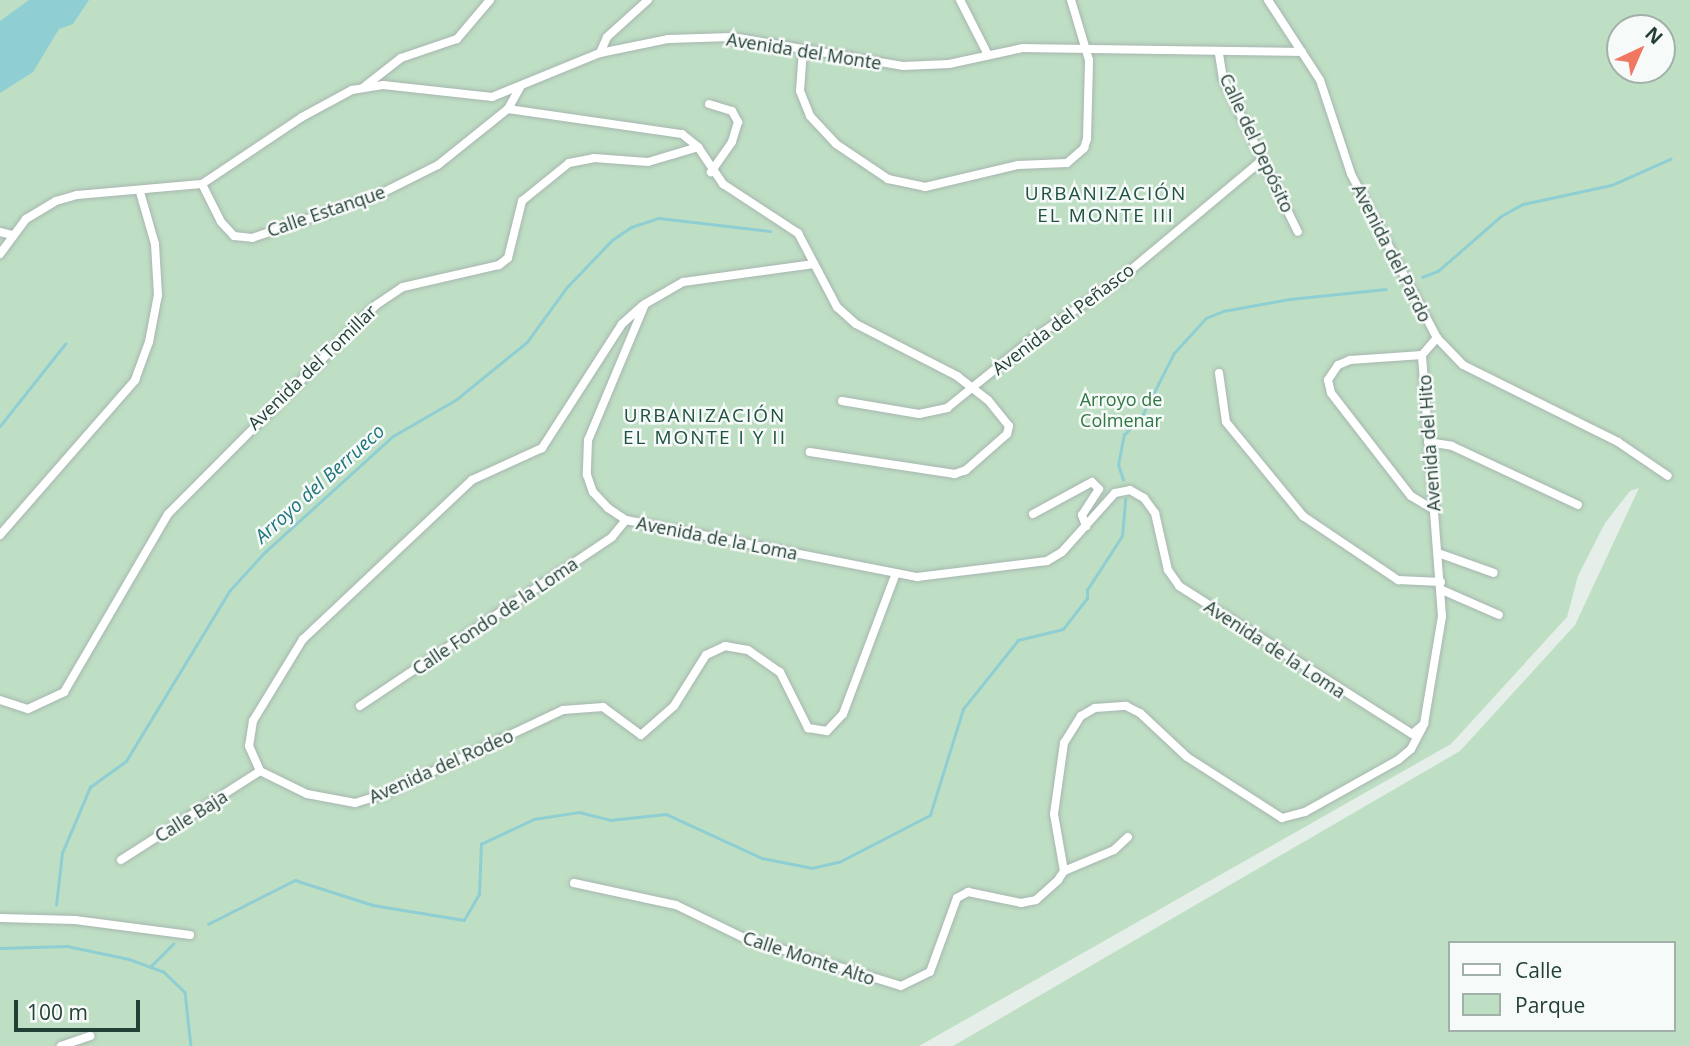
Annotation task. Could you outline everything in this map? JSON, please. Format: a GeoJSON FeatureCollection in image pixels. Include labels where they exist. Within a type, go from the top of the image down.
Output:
{"type":"FeatureCollection","features":[{"type":"Feature","properties":{"kind":"street"},"geometry":{"type":"LineString","coordinates":[[364,87],[401,58],[457,39],[490,0]]}},
{"type":"Feature","properties":{"kind":"street"},"geometry":{"type":"LineString","coordinates":[[600,53],[607,37],[648,0]]}},
{"type":"Feature","properties":{"kind":"street"},"geometry":{"type":"LineString","coordinates":[[960,0],[988,55]]}},
{"type":"Feature","properties":{"kind":"street"},"geometry":{"type":"LineString","coordinates":[[803,50],[800,91],[803,104],[822,129],[853,158],[888,179],[925,187],[1018,165],[1067,163],[1076,158],[1087,139],[1085,50],[1071,0]]}},
{"type":"Feature","properties":{"kind":"street","name":"Avenida del Pardo"},"geometry":{"type":"LineString","coordinates":[[1268,0],[1321,83],[1359,190],[1437,338],[1463,365],[1618,442],[1668,476]]}},
{"type":"Feature","properties":{"kind":"street","name":"Avenida del Monte"},"geometry":{"type":"LineString","coordinates":[[0,254],[12,235],[34,213],[56,201],[77,195],[140,192],[202,184],[302,117],[364,87],[383,85],[485,98],[501,94],[600,53],[701,36],[903,66],[949,64],[1023,48],[1219,54],[1302,52]]}},
{"type":"Feature","properties":{"kind":"street","name":"Calle del Depósito"},"geometry":{"type":"LineString","coordinates":[[1219,54],[1223,79],[1298,232]]}},
{"type":"Feature","properties":{"kind":"street"},"geometry":{"type":"LineString","coordinates":[[380,72],[383,85]]}},
{"type":"Feature","properties":{"kind":"street"},"geometry":{"type":"LineString","coordinates":[[508,109],[521,86]]}},
{"type":"Feature","properties":{"kind":"street"},"geometry":{"type":"LineString","coordinates":[[498,109],[501,94],[513,99],[519,108]]}},
{"type":"Feature","properties":{"kind":"street","name":"Avenida del Monte"},"geometry":{"type":"LineString","coordinates":[[485,98],[498,109]]}},
{"type":"Feature","properties":{"kind":"street"},"geometry":{"type":"LineString","coordinates":[[709,104],[732,111],[738,121],[732,142],[711,172]]}},
{"type":"Feature","properties":{"kind":"street","name":"Calle Estanque"},"geometry":{"type":"LineString","coordinates":[[202,184],[220,222],[234,236],[252,238],[378,195],[438,166],[498,109],[519,108],[682,134],[698,147]]}},
{"type":"Feature","properties":{"kind":"street"},"geometry":{"type":"LineString","coordinates":[[698,147],[711,172],[798,233],[836,307],[856,324],[973,388],[1001,413],[1009,430],[967,471],[955,474],[810,452]]}},
{"type":"Feature","properties":{"kind":"street","name":"Avenida del Tomillar"},"geometry":{"type":"LineString","coordinates":[[0,700],[28,709],[64,692],[167,514],[376,305],[403,287],[499,265],[508,258],[522,201],[569,163],[594,158],[648,162],[698,147]]}},
{"type":"Feature","properties":{"kind":"street","name":"Avenida del Peñasco"},"geometry":{"type":"LineString","coordinates":[[842,401],[896,412],[936,412],[973,388],[1031,340],[1120,279],[1261,161]]}},
{"type":"Feature","properties":{"kind":"street"},"geometry":{"type":"LineString","coordinates":[[0,535],[135,380],[158,295],[155,244],[140,192]]}},
{"type":"Feature","properties":{"kind":"street"},"geometry":{"type":"LineString","coordinates":[[0,232],[12,235]]}},
{"type":"Feature","properties":{"kind":"street"},"geometry":{"type":"LineString","coordinates":[[260,771],[250,746],[253,721],[303,639],[472,480],[542,448],[616,334],[645,304],[683,282],[814,264]]}},
{"type":"Feature","properties":{"kind":"street","name":"Avenida de la Loma"},"geometry":{"type":"LineString","coordinates":[[645,304],[596,415],[586,458],[593,492],[626,520],[895,576],[1047,561],[1086,526],[1115,494],[1136,493],[1155,513],[1168,570],[1180,586],[1408,733]]}},
{"type":"Feature","properties":{"kind":"street"},"geometry":{"type":"LineString","coordinates":[[616,334],[632,330]]}},
{"type":"Feature","properties":{"kind":"street","name":"Avenida del Hito"},"geometry":{"type":"LineString","coordinates":[[1424,724],[1442,616],[1422,355],[1437,338]]}},
{"type":"Feature","properties":{"kind":"street"},"geometry":{"type":"LineString","coordinates":[[1422,355],[1350,360],[1338,365],[1328,380],[1331,393],[1411,496],[1433,509]]}},
{"type":"Feature","properties":{"kind":"street"},"geometry":{"type":"LineString","coordinates":[[1219,373],[1226,422],[1303,516],[1391,576],[1412,583],[1441,586],[1499,615]]}},
{"type":"Feature","properties":{"kind":"street"},"geometry":{"type":"LineString","coordinates":[[1428,442],[1452,446],[1578,505]]}},
{"type":"Feature","properties":{"kind":"street"},"geometry":{"type":"LineString","coordinates":[[1033,514],[1092,482],[1099,489],[1082,515],[1086,526]]}},
{"type":"Feature","properties":{"kind":"street","name":"Calle Fondo de la Loma"},"geometry":{"type":"LineString","coordinates":[[360,706],[611,537],[626,520]]}},
{"type":"Feature","properties":{"kind":"street"},"geometry":{"type":"LineString","coordinates":[[1438,553],[1494,573]]}},
{"type":"Feature","properties":{"kind":"street","name":"Avenida del Rodeo"},"geometry":{"type":"LineString","coordinates":[[260,771],[307,794],[355,803],[385,793],[563,710],[603,707],[641,735],[674,706],[706,655],[724,646],[748,650],[780,672],[808,728],[827,731],[843,714],[895,576]]}},
{"type":"Feature","properties":{"kind":"street"},"geometry":{"type":"LineString","coordinates":[[1064,871],[1054,814],[1064,743],[1081,716],[1095,708],[1126,706],[1140,713],[1187,757],[1282,818],[1305,812],[1413,746],[1424,724]]}},
{"type":"Feature","properties":{"kind":"street"},"geometry":{"type":"LineString","coordinates":[[1413,746],[1408,733],[1424,724]]}},
{"type":"Feature","properties":{"kind":"street","name":"Calle Baja"},"geometry":{"type":"LineString","coordinates":[[121,860],[260,771]]}},
{"type":"Feature","properties":{"kind":"street","name":"Calle Monte Alto"},"geometry":{"type":"LineString","coordinates":[[574,883],[676,905],[742,937],[901,986],[930,972],[957,898],[968,892],[1021,903],[1036,900],[1048,894],[1064,871],[1114,850],[1128,837]]}},
{"type":"Feature","properties":{"kind":"street"},"geometry":{"type":"LineString","coordinates":[[0,918],[75,920],[190,935]]}},
{"type":"Feature","properties":{"kind":"street"},"geometry":{"type":"LineString","coordinates":[[61,1046],[90,1036]]}},
{"type":"Feature","properties":{"kind":"green space","name":"Arroyo de Colmenar"},"geometry":{"type":"Polygon","coordinates":[[[0,0],[1690,0],[1690,1046],[953,1046],[1460,751],[1575,625],[1639,488],[1630,491],[1605,523],[1578,576],[1567,617],[1451,744],[919,1046],[0,1046],[0,0]]]}},
{"type":"Feature","properties":{"kind":"water"},"geometry":{"type":"Polygon","coordinates":[[[29,0],[89,0],[73,24],[59,29],[33,72],[0,93],[0,21],[29,0]]]}},
{"type":"Feature","properties":{"kind":"waterway"},"geometry":{"type":"LineString","coordinates":[[1422,277],[1438,271],[1501,216],[1523,204],[1612,185],[1670,159]]}},
{"type":"Feature","properties":{"kind":"waterway","name":"Arroyo del Berrueco"},"geometry":{"type":"LineString","coordinates":[[56,905],[62,853],[90,787],[126,761],[230,590],[265,552],[393,436],[457,399],[527,342],[567,287],[612,240],[631,227],[659,218],[770,231]]}},
{"type":"Feature","properties":{"kind":"waterway"},"geometry":{"type":"LineString","coordinates":[[1123,480],[1118,465],[1124,435],[1143,414],[1174,353],[1206,318],[1223,311],[1290,299],[1385,289]]}},
{"type":"Feature","properties":{"kind":"waterway"},"geometry":{"type":"LineString","coordinates":[[0,426],[65,344]]}},
{"type":"Feature","properties":{"kind":"waterway"},"geometry":{"type":"LineString","coordinates":[[208,924],[295,880],[373,905],[464,920],[479,894],[481,844],[534,819],[579,812],[610,820],[666,814],[762,858],[812,868],[839,862],[930,815],[963,709],[1018,640],[1063,629],[1087,598],[1087,590],[1122,536],[1125,499]]}},
{"type":"Feature","properties":{"kind":"waterway"},"geometry":{"type":"LineString","coordinates":[[150,967],[173,944]]}},
{"type":"Feature","properties":{"kind":"waterway"},"geometry":{"type":"LineString","coordinates":[[0,948],[67,946],[129,959],[164,972],[185,992],[191,1046]]}},
{"type":"Feature","properties":{"kind":"district","name":"URBANIZACIÓN EL MONTE III"},"geometry":{"type":"Point","coordinates":[1106,205]}},
{"type":"Feature","properties":{"kind":"district","name":"URBANIZACIÓN EL MONTE I Y II"},"geometry":{"type":"Point","coordinates":[705,427]}}]}
